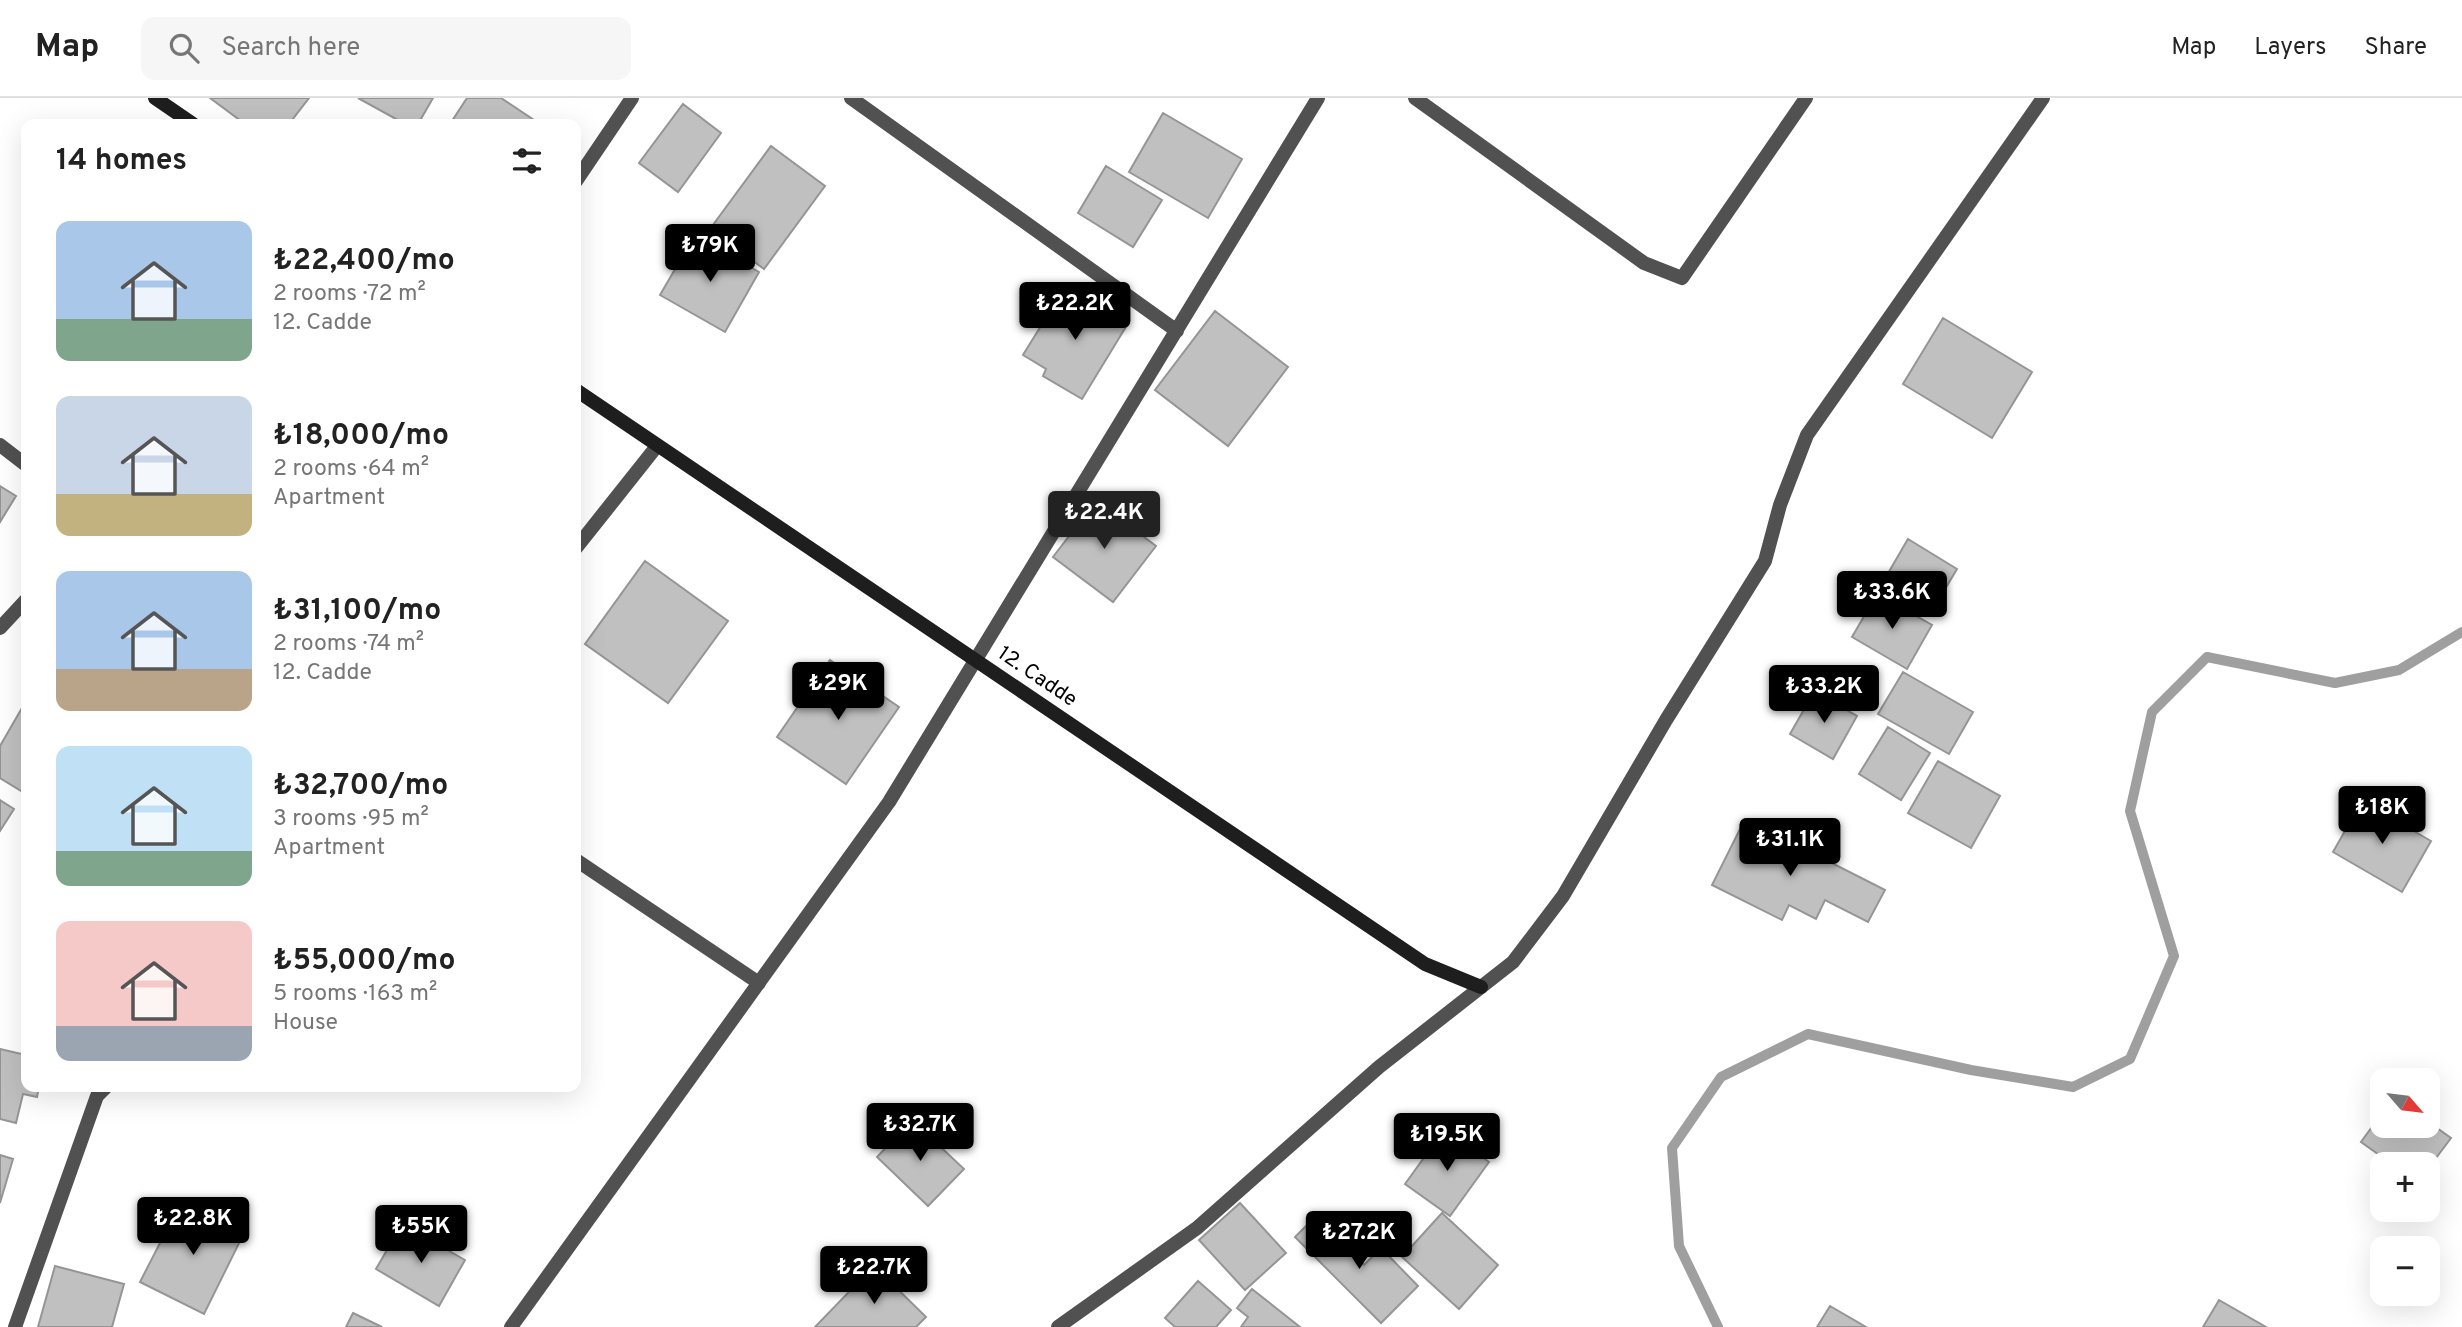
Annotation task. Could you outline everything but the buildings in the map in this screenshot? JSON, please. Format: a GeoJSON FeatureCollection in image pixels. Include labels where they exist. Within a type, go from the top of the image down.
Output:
{"type":"FeatureCollection","features":[{"type":"Feature","properties":{"kind":"street"},"geometry":{"type":"LineString","coordinates":[[155,98],[186,119]]}},
{"type":"Feature","properties":{"kind":"street"},"geometry":{"type":"LineString","coordinates":[[581,174],[632,98]]}},
{"type":"Feature","properties":{"kind":"street"},"geometry":{"type":"LineString","coordinates":[[851,98],[1177,331]]}},
{"type":"Feature","properties":{"kind":"street"},"geometry":{"type":"LineString","coordinates":[[511,1327],[888,802],[1318,98]]}},
{"type":"Feature","properties":{"kind":"street"},"geometry":{"type":"LineString","coordinates":[[1415,98],[1644,263],[1682,278],[1806,98]]}},
{"type":"Feature","properties":{"kind":"street"},"geometry":{"type":"LineString","coordinates":[[1058,1327],[1197,1228],[1379,1067],[1513,962],[1563,896],[1666,720],[1765,561],[1780,505],[1807,435],[2043,98]]}},
{"type":"Feature","properties":{"kind":"street","name":"12. Cadde"},"geometry":{"type":"LineString","coordinates":[[581,393],[1425,964],[1481,987]]}},
{"type":"Feature","properties":{"kind":"street"},"geometry":{"type":"LineString","coordinates":[[0,445],[21,461]]}},
{"type":"Feature","properties":{"kind":"street"},"geometry":{"type":"LineString","coordinates":[[581,542],[657,446]]}},
{"type":"Feature","properties":{"kind":"street"},"geometry":{"type":"LineString","coordinates":[[0,628],[21,605]]}},
{"type":"Feature","properties":{"kind":"street"},"geometry":{"type":"LineString","coordinates":[[581,863],[759,983]]}},
{"type":"Feature","properties":{"kind":"street"},"geometry":{"type":"LineString","coordinates":[[15,1327],[97,1096],[101,1092]]}},
{"type":"Feature","properties":{"kind":"waterway"},"geometry":{"type":"LineString","coordinates":[[1718,1327],[1679,1246],[1672,1148],[1721,1077],[1808,1034],[1971,1070],[2073,1087],[2130,1059],[2174,956],[2130,811],[2152,712],[2207,657],[2335,683],[2399,670],[2462,632]]}}]}
